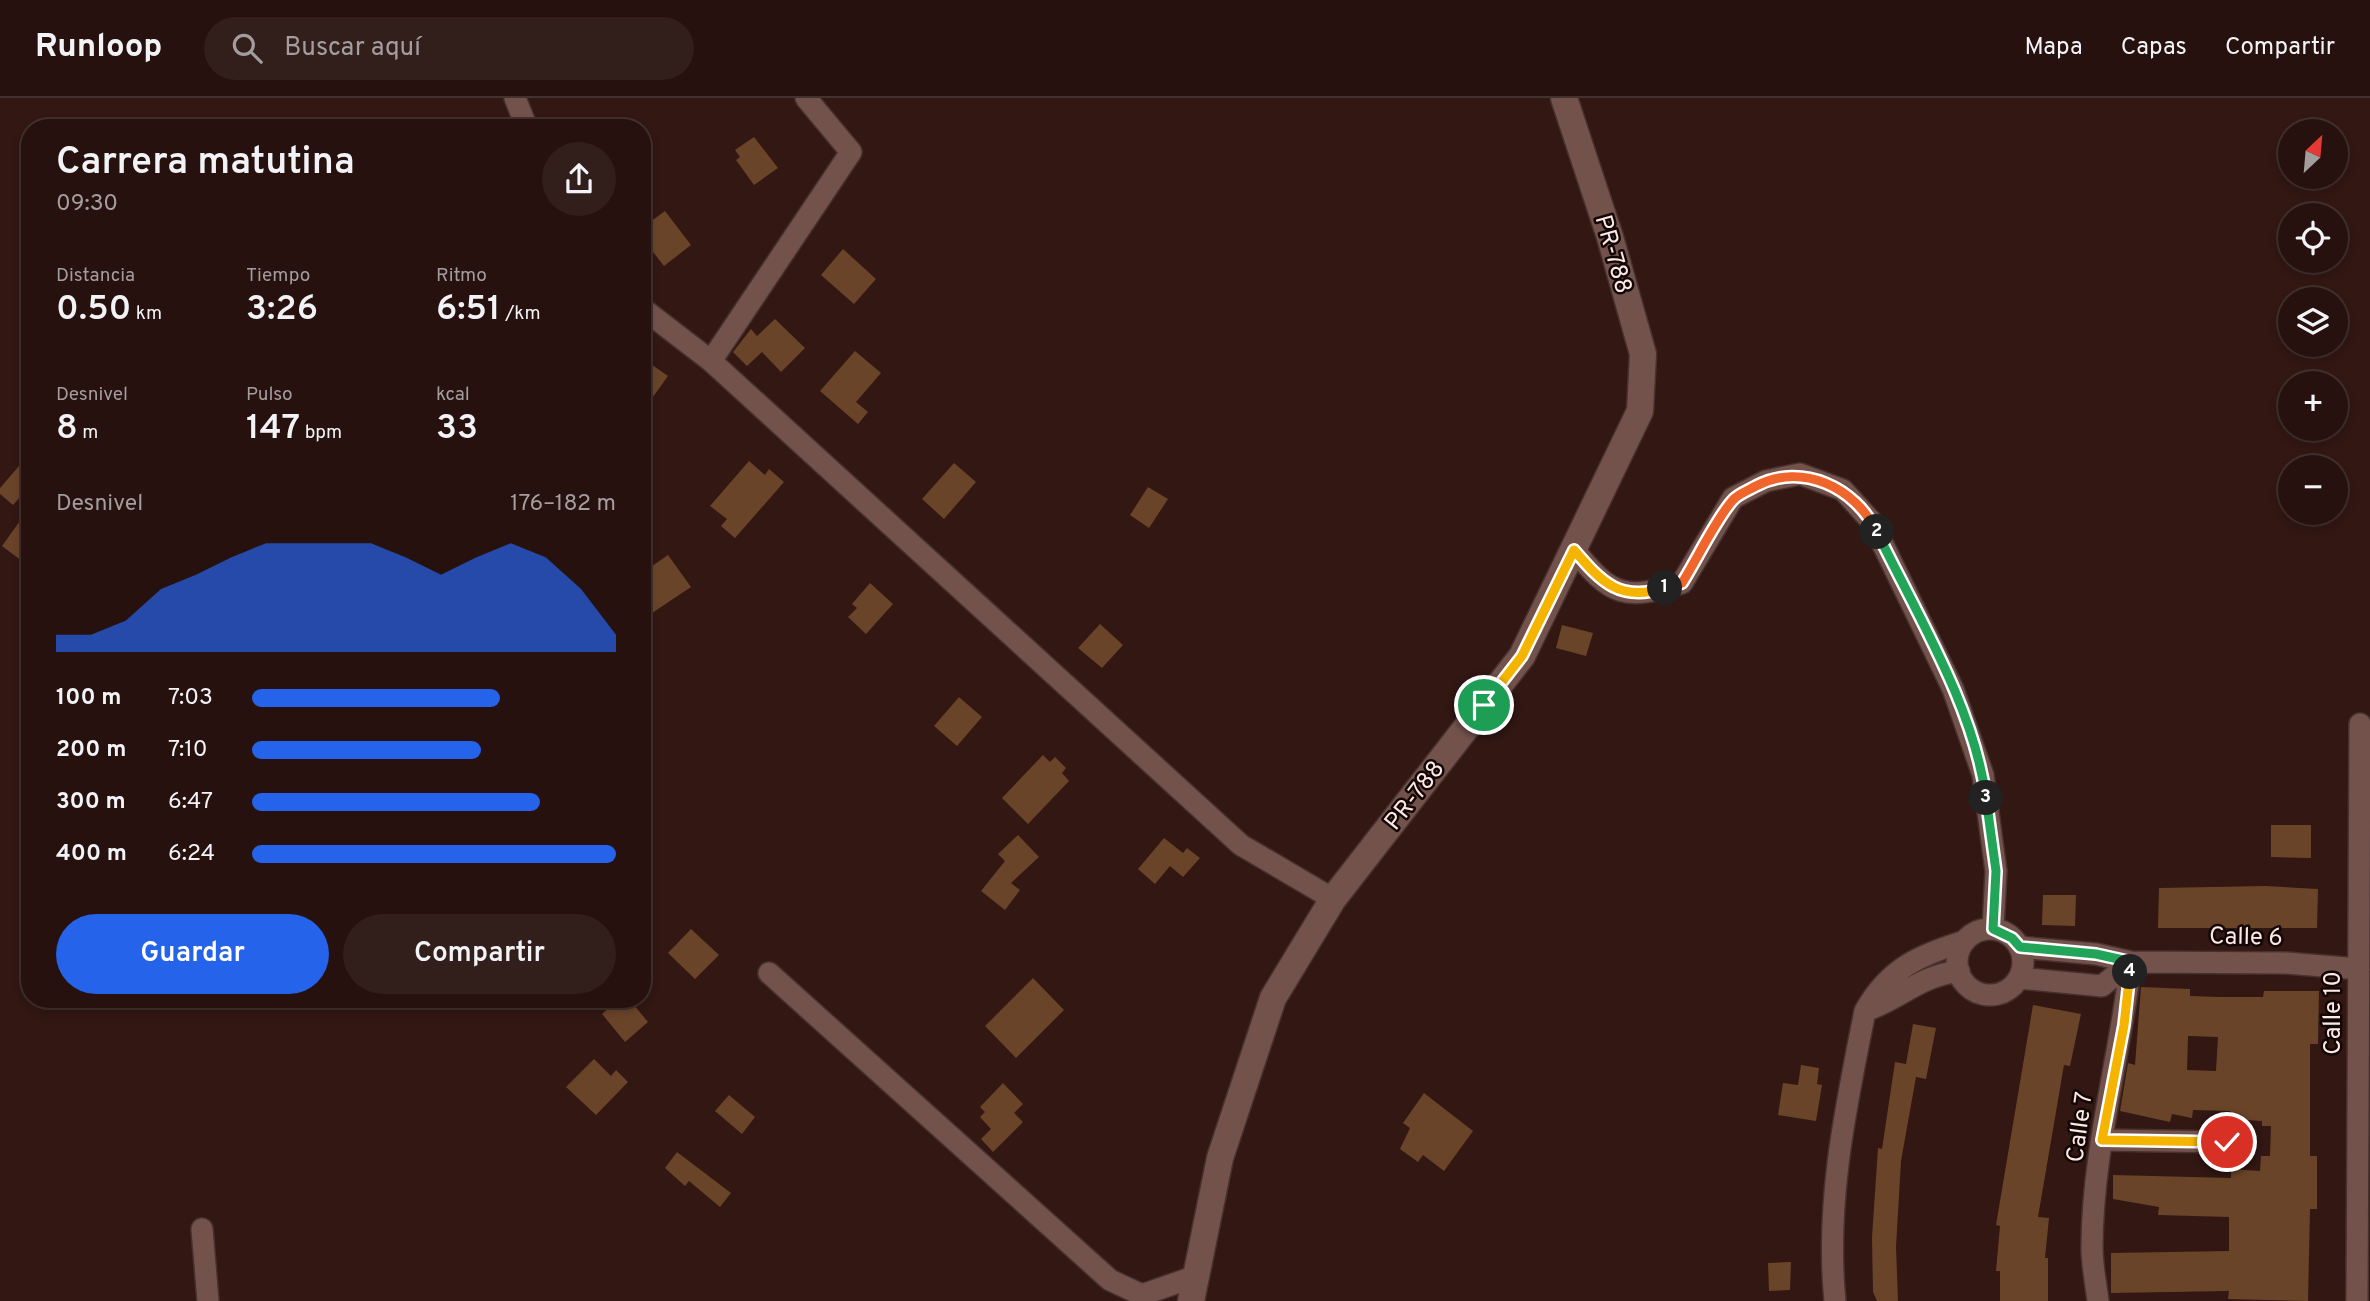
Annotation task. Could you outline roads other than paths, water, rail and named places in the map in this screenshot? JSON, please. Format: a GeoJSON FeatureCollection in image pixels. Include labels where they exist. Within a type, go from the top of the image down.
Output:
{"type":"FeatureCollection","features":[{"type":"Feature","properties":{"kind":"street"},"geometry":{"type":"LineString","coordinates":[[514,98],[523,119]]}},
{"type":"Feature","properties":{"kind":"street"},"geometry":{"type":"LineString","coordinates":[[711,361],[850,152],[806,98]]}},
{"type":"Feature","properties":{"kind":"street","name":"PR-788"},"geometry":{"type":"LineString","coordinates":[[1194,1289],[1220,1158],[1273,998],[1333,899],[1522,656],[1640,411],[1643,354],[1610,237],[1564,98]]}},
{"type":"Feature","properties":{"kind":"street"},"geometry":{"type":"LineString","coordinates":[[651,315],[711,361],[1241,845],[1333,899]]}},
{"type":"Feature","properties":{"kind":"street"},"geometry":{"type":"LineString","coordinates":[[1574,550],[1605,583],[1622,592],[1647,594],[1682,583],[1733,498],[1766,481],[1800,474],[1843,490],[1872,522],[1953,689],[1983,775],[1996,871],[1993,929]]}},
{"type":"Feature","properties":{"kind":"street","name":"Calle 10"},"geometry":{"type":"LineString","coordinates":[[2357,1301],[2360,724]]}},
{"type":"Feature","properties":{"kind":"street"},"geometry":{"type":"LineString","coordinates":[[1901,980],[1931,951],[1965,941],[1983,930],[1993,929],[2012,938],[2020,947],[2023,968],[2019,978],[2003,992],[1981,993],[1963,980],[1959,971],[1957,960],[1965,941]]}},
{"type":"Feature","properties":{"kind":"street","name":"Calle 6"},"geometry":{"type":"LineString","coordinates":[[2020,947],[2096,954],[2132,962],[2286,963],[2359,969]]}},
{"type":"Feature","properties":{"kind":"street"},"geometry":{"type":"LineString","coordinates":[[2019,978],[2102,986],[2132,962]]}},
{"type":"Feature","properties":{"kind":"street","name":"Calle 7"},"geometry":{"type":"LineString","coordinates":[[2098,1301],[2092,1248],[2102,1140],[2124,1025],[2132,962]]}},
{"type":"Feature","properties":{"kind":"street"},"geometry":{"type":"LineString","coordinates":[[1835,1301],[1833,1208],[1844,1114],[1865,1011],[1878,987],[1901,980],[1959,971]]}},
{"type":"Feature","properties":{"kind":"street"},"geometry":{"type":"LineString","coordinates":[[769,973],[1110,1280],[1143,1295],[1194,1289]]}},
{"type":"Feature","properties":{"kind":"street"},"geometry":{"type":"LineString","coordinates":[[2102,1140],[2227,1142]]}},
{"type":"Feature","properties":{"kind":"street"},"geometry":{"type":"LineString","coordinates":[[202,1229],[208,1301]]}}]}
